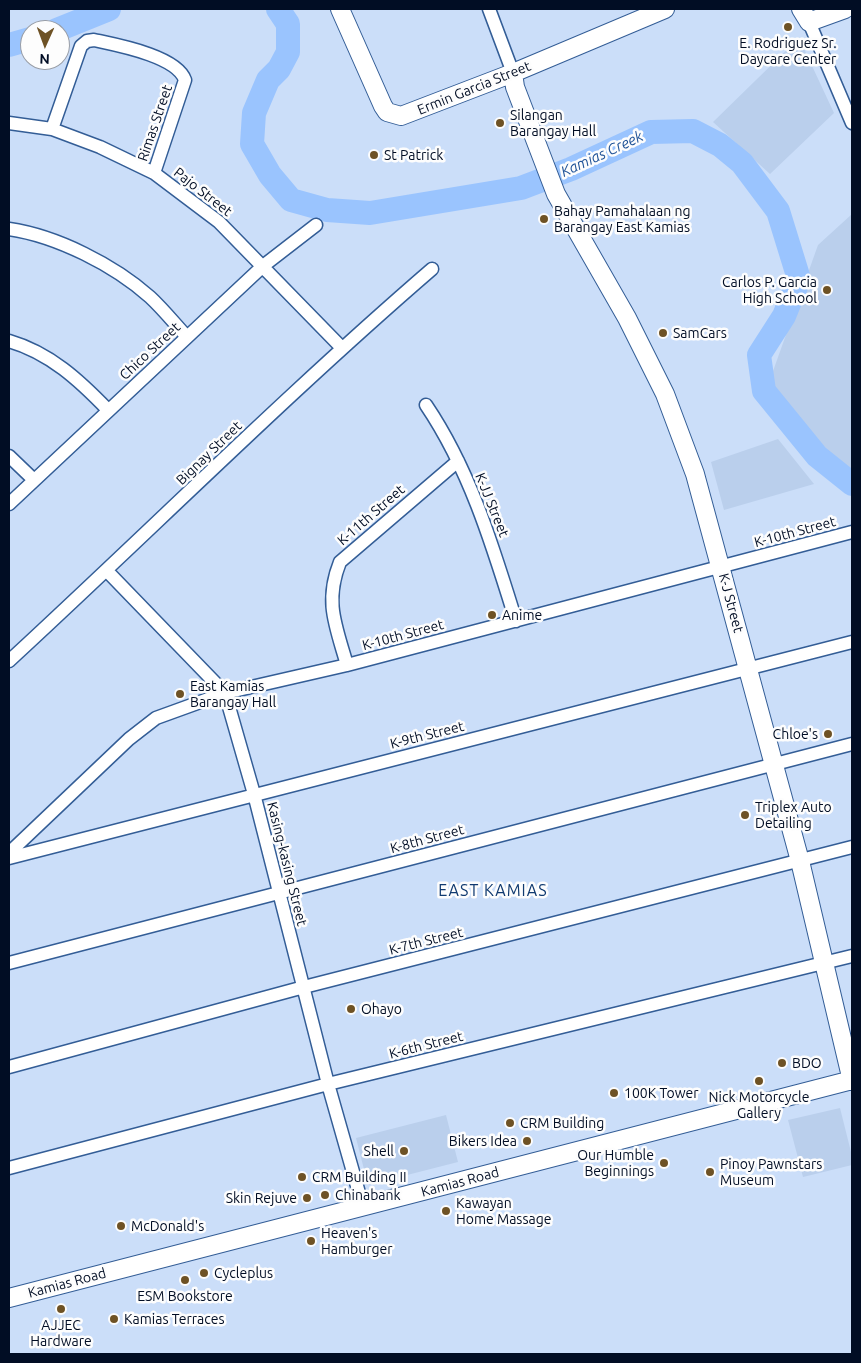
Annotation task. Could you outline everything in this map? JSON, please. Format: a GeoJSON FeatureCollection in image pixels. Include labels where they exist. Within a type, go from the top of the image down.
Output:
{"type":"FeatureCollection","features":[{"type":"Feature","properties":{"kind":"street","name":"Ermin Garcia Street"},"geometry":{"type":"LineString","coordinates":[[340,9],[383,106],[386,112],[393,115],[410,114],[513,73],[654,11]]}},
{"type":"Feature","properties":{"kind":"street"},"geometry":{"type":"LineString","coordinates":[[489,9],[513,73]]}},
{"type":"Feature","properties":{"kind":"street"},"geometry":{"type":"LineString","coordinates":[[845,9],[805,16],[852,123]]}},
{"type":"Feature","properties":{"kind":"street","name":"Rimas Street"},"geometry":{"type":"LineString","coordinates":[[52,130],[81,46],[87,41],[94,40],[144,51],[178,69],[183,73],[185,80],[154,173]]}},
{"type":"Feature","properties":{"kind":"street","name":"K-J Street"},"geometry":{"type":"LineString","coordinates":[[513,73],[515,87],[556,194],[627,318],[671,407],[695,474],[800,861],[852,1080]]}},
{"type":"Feature","properties":{"kind":"street","name":"Pajo Street"},"geometry":{"type":"LineString","coordinates":[[9,124],[52,130],[100,147],[154,173],[218,222],[341,347]]}},
{"type":"Feature","properties":{"kind":"street","name":"Chico Street"},"geometry":{"type":"LineString","coordinates":[[9,504],[263,266],[316,225]]}},
{"type":"Feature","properties":{"kind":"street"},"geometry":{"type":"LineString","coordinates":[[9,229],[65,246],[112,269],[150,298],[187,337]]}},
{"type":"Feature","properties":{"kind":"street","name":"Bignay Street"},"geometry":{"type":"LineString","coordinates":[[9,661],[107,571],[341,347],[432,269]]}},
{"type":"Feature","properties":{"kind":"street"},"geometry":{"type":"LineString","coordinates":[[9,341],[54,361],[82,383],[108,410]]}},
{"type":"Feature","properties":{"kind":"street","name":"K-JJ Street"},"geometry":{"type":"LineString","coordinates":[[426,405],[458,460],[491,539],[516,621]]}},
{"type":"Feature","properties":{"kind":"street"},"geometry":{"type":"LineString","coordinates":[[9,456],[34,480]]}},
{"type":"Feature","properties":{"kind":"street","name":"K-11th Street"},"geometry":{"type":"LineString","coordinates":[[347,665],[333,616],[331,598],[332,581],[340,562],[458,460]]}},
{"type":"Feature","properties":{"kind":"street","name":"K-10th Street"},"geometry":{"type":"LineString","coordinates":[[9,853],[130,739],[156,718],[225,694],[347,665],[852,532]]}},
{"type":"Feature","properties":{"kind":"street","name":"Kasing-kasing Street"},"geometry":{"type":"LineString","coordinates":[[107,571],[225,694],[254,794],[278,894],[362,1207]]}},
{"type":"Feature","properties":{"kind":"street","name":"K-9th Street"},"geometry":{"type":"LineString","coordinates":[[9,858],[852,642]]}},
{"type":"Feature","properties":{"kind":"street","name":"K-8th Street"},"geometry":{"type":"LineString","coordinates":[[9,963],[852,744]]}},
{"type":"Feature","properties":{"kind":"street","name":"K-7th Street"},"geometry":{"type":"LineString","coordinates":[[9,1067],[304,987],[852,847]]}},
{"type":"Feature","properties":{"kind":"street","name":"K-6th Street"},"geometry":{"type":"LineString","coordinates":[[9,1168],[328,1084],[852,956]]}},
{"type":"Feature","properties":{"kind":"street","name":"Kamias Road"},"geometry":{"type":"LineString","coordinates":[[9,1298],[852,1080]]}},
{"type":"Feature","properties":{"kind":"shaded area"},"geometry":{"type":"Polygon","coordinates":[[[799,38],[834,113],[770,174],[713,122],[799,38]]]}},
{"type":"Feature","properties":{"kind":"shaded area","name":"Carlos P. Garcia High School"},"geometry":{"type":"Polygon","coordinates":[[[852,214],[852,475],[767,388],[818,245],[852,214]]]}},
{"type":"Feature","properties":{"kind":"shaded area"},"geometry":{"type":"Polygon","coordinates":[[[778,439],[814,484],[724,510],[711,462],[778,439]]]}},
{"type":"Feature","properties":{"kind":"shaded area"},"geometry":{"type":"Polygon","coordinates":[[[840,1108],[852,1156],[852,1165],[803,1177],[788,1120],[840,1108]]]}},
{"type":"Feature","properties":{"kind":"shaded area"},"geometry":{"type":"Polygon","coordinates":[[[446,1115],[458,1162],[368,1185],[356,1138],[446,1115]]]}},
{"type":"Feature","properties":{"kind":"waterway","name":"Kamias Creek"},"geometry":{"type":"LineString","coordinates":[[70,25],[109,9]]}},
{"type":"Feature","properties":{"kind":"waterway","name":"Kamias Creek"},"geometry":{"type":"LineString","coordinates":[[278,9],[288,24],[288,52],[279,69],[268,80],[254,113],[252,144],[270,175],[291,200],[327,210],[370,213],[521,188],[571,169],[651,132],[693,131],[720,145],[742,163],[778,211],[799,279],[784,316],[759,355],[764,391],[817,456],[852,484]]}},
{"type":"Feature","properties":{"kind":"waterway","name":"Kamias Creek"},"geometry":{"type":"LineString","coordinates":[[9,45],[20,42]]}},
{"type":"Feature","properties":{"kind":"place","name":"E. Rodriguez Sr. Daycare Center"},"geometry":{"type":"Point","coordinates":[788,27]}},
{"type":"Feature","properties":{"kind":"place","name":"Silangan Barangay Hall"},"geometry":{"type":"Point","coordinates":[500,123]}},
{"type":"Feature","properties":{"kind":"place","name":"St Patrick"},"geometry":{"type":"Point","coordinates":[374,155]}},
{"type":"Feature","properties":{"kind":"place","name":"Bahay Pamahalaan ng Barangay East Kamias"},"geometry":{"type":"Point","coordinates":[544,219]}},
{"type":"Feature","properties":{"kind":"place","name":"Carlos P. Garcia High School"},"geometry":{"type":"Point","coordinates":[827,290]}},
{"type":"Feature","properties":{"kind":"place","name":"SamCars"},"geometry":{"type":"Point","coordinates":[663,333]}},
{"type":"Feature","properties":{"kind":"place","name":"Anime"},"geometry":{"type":"Point","coordinates":[492,615]}},
{"type":"Feature","properties":{"kind":"place","name":"East Kamias Barangay Hall"},"geometry":{"type":"Point","coordinates":[180,694]}},
{"type":"Feature","properties":{"kind":"place","name":"Chloe's"},"geometry":{"type":"Point","coordinates":[828,734]}},
{"type":"Feature","properties":{"kind":"place","name":"Triplex Auto Detailing"},"geometry":{"type":"Point","coordinates":[745,815]}},
{"type":"Feature","properties":{"kind":"place","name":"Ohayo"},"geometry":{"type":"Point","coordinates":[351,1009]}},
{"type":"Feature","properties":{"kind":"place","name":"BDO"},"geometry":{"type":"Point","coordinates":[782,1063]}},
{"type":"Feature","properties":{"kind":"place","name":"Nick Motorcycle Gallery"},"geometry":{"type":"Point","coordinates":[759,1081]}},
{"type":"Feature","properties":{"kind":"place","name":"100K Tower"},"geometry":{"type":"Point","coordinates":[614,1093]}},
{"type":"Feature","properties":{"kind":"place","name":"CRM Building"},"geometry":{"type":"Point","coordinates":[510,1123]}},
{"type":"Feature","properties":{"kind":"place","name":"Bikers Idea"},"geometry":{"type":"Point","coordinates":[527,1141]}},
{"type":"Feature","properties":{"kind":"place","name":"Shell"},"geometry":{"type":"Point","coordinates":[404,1151]}},
{"type":"Feature","properties":{"kind":"place","name":"Our Humble Beginnings"},"geometry":{"type":"Point","coordinates":[664,1163]}},
{"type":"Feature","properties":{"kind":"place","name":"Pinoy Pawnstars Museum"},"geometry":{"type":"Point","coordinates":[710,1172]}},
{"type":"Feature","properties":{"kind":"place","name":"CRM Building II"},"geometry":{"type":"Point","coordinates":[302,1177]}},
{"type":"Feature","properties":{"kind":"place","name":"Chinabank"},"geometry":{"type":"Point","coordinates":[325,1195]}},
{"type":"Feature","properties":{"kind":"place","name":"Skin Rejuve"},"geometry":{"type":"Point","coordinates":[307,1198]}},
{"type":"Feature","properties":{"kind":"place","name":"Kawayan Home Massage"},"geometry":{"type":"Point","coordinates":[446,1211]}},
{"type":"Feature","properties":{"kind":"place","name":"McDonald's"},"geometry":{"type":"Point","coordinates":[121,1226]}},
{"type":"Feature","properties":{"kind":"place","name":"Heaven's Hamburger"},"geometry":{"type":"Point","coordinates":[311,1241]}},
{"type":"Feature","properties":{"kind":"place","name":"Cycleplus"},"geometry":{"type":"Point","coordinates":[204,1273]}},
{"type":"Feature","properties":{"kind":"place","name":"ESM Bookstore"},"geometry":{"type":"Point","coordinates":[185,1280]}},
{"type":"Feature","properties":{"kind":"place","name":"AJJEC Hardware"},"geometry":{"type":"Point","coordinates":[61,1309]}},
{"type":"Feature","properties":{"kind":"place","name":"Kamias Terraces"},"geometry":{"type":"Point","coordinates":[114,1319]}},
{"type":"Feature","properties":{"kind":"district","name":"EAST KAMIAS"},"geometry":{"type":"Point","coordinates":[493,891]}}]}
